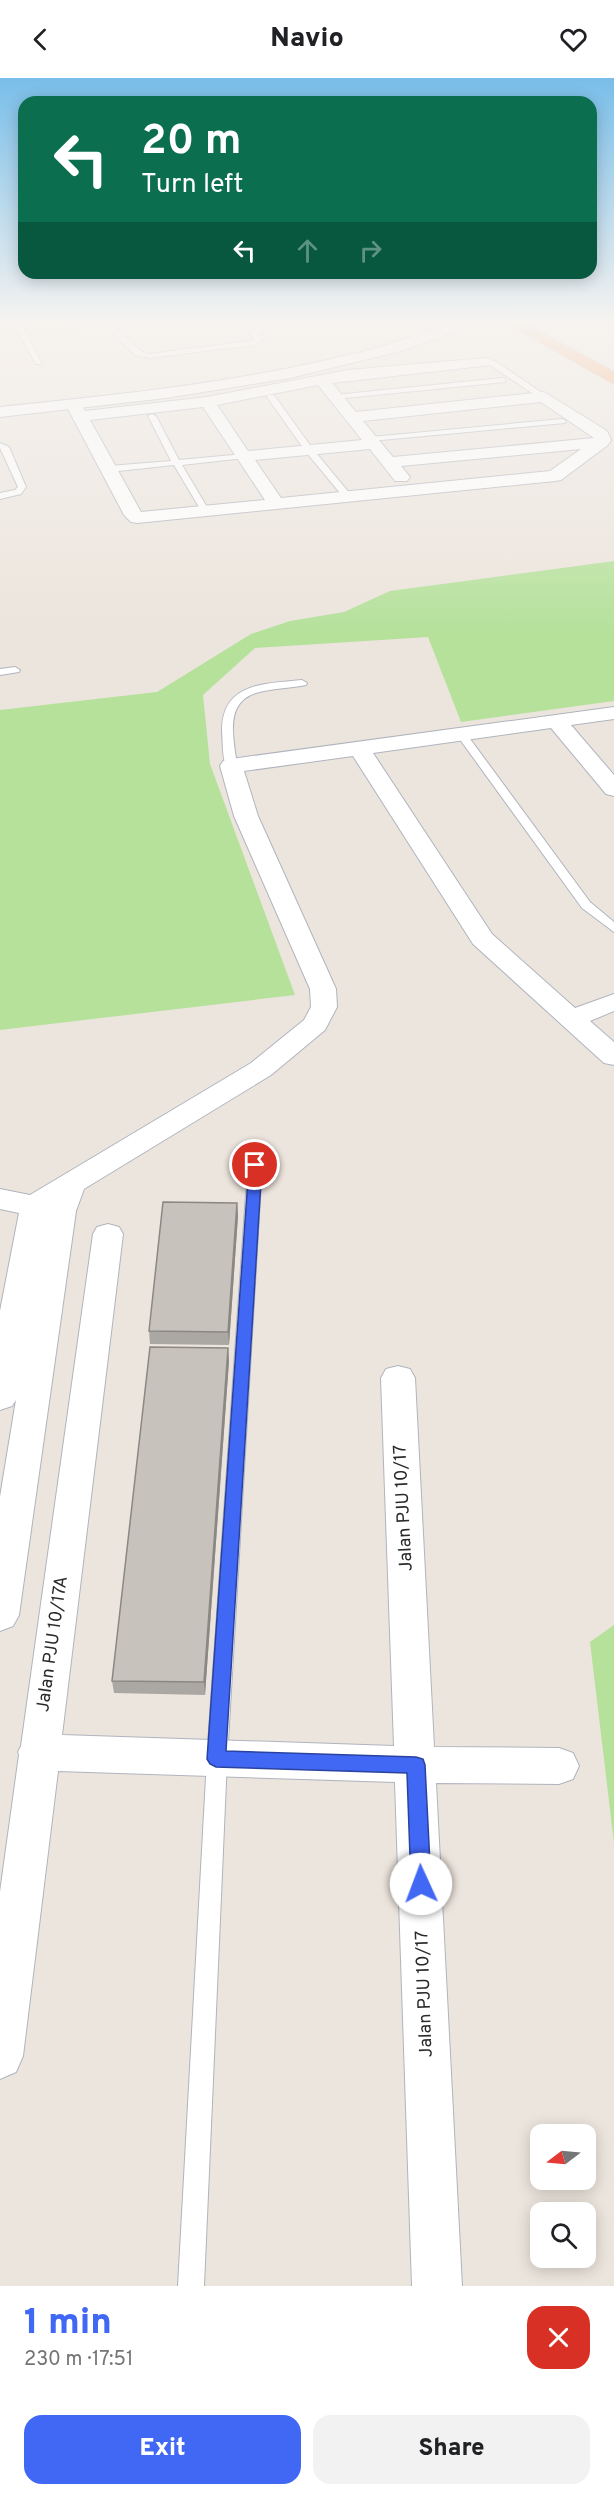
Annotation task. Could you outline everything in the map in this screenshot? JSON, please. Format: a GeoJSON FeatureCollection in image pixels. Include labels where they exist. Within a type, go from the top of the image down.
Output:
{"type":"FeatureCollection","features":[{"type":"Feature","properties":{"kind":"street"},"geometry":{"type":"LineString","coordinates":[[86,426],[133,515],[137,518],[555,476],[602,442]]}},
{"type":"Feature","properties":{"kind":"street"},"geometry":{"type":"LineString","coordinates":[[223,426],[277,505]]}},
{"type":"Feature","properties":{"kind":"street"},"geometry":{"type":"LineString","coordinates":[[360,426],[413,490]]}},
{"type":"Feature","properties":{"kind":"street"},"geometry":{"type":"LineString","coordinates":[[588,426],[601,434],[602,442]]}},
{"type":"Feature","properties":{"kind":"street"},"geometry":{"type":"LineString","coordinates":[[244,456],[373,442]]}},
{"type":"Feature","properties":{"kind":"street"},"geometry":{"type":"LineString","coordinates":[[390,462],[602,442]]}},
{"type":"Feature","properties":{"kind":"street"},"geometry":{"type":"LineString","coordinates":[[0,1199],[56,1201],[261,1068],[315,1024],[324,1007],[322,989],[246,816],[231,765],[614,713]]}},
{"type":"Feature","properties":{"kind":"street"},"geometry":{"type":"LineString","coordinates":[[556,721],[614,789]]}},
{"type":"Feature","properties":{"kind":"street"},"geometry":{"type":"LineString","coordinates":[[359,748],[482,939],[614,1057]]}},
{"type":"Feature","properties":{"kind":"street"},"geometry":{"type":"LineString","coordinates":[[573,1018],[614,1002]]}},
{"type":"Feature","properties":{"kind":"street"},"geometry":{"type":"LineString","coordinates":[[0,1397],[56,1201]]}},
{"type":"Feature","properties":{"kind":"street"},"geometry":{"type":"LineString","coordinates":[[0,1615],[56,1201]]}},
{"type":"Feature","properties":{"kind":"street","name":"Jalan PJU 10/17A"},"geometry":{"type":"LineString","coordinates":[[0,2056],[38,1752],[108,1234]]}},
{"type":"Feature","properties":{"kind":"street","name":"Jalan PJU 10/17"},"geometry":{"type":"LineString","coordinates":[[398,1378],[437,2286]]}},
{"type":"Feature","properties":{"kind":"street"},"geometry":{"type":"LineString","coordinates":[[38,1752],[416,1765],[559,1766]]}},
{"type":"Feature","properties":{"kind":"lane"},"geometry":{"type":"LineString","coordinates":[[157,426],[206,512]]}},
{"type":"Feature","properties":{"kind":"lane"},"geometry":{"type":"LineString","coordinates":[[292,426],[348,497]]}},
{"type":"Feature","properties":{"kind":"lane"},"geometry":{"type":"LineString","coordinates":[[373,442],[517,426]]}},
{"type":"Feature","properties":{"kind":"lane"},"geometry":{"type":"LineString","coordinates":[[0,445],[5,447],[22,487],[18,492],[0,496]]}},
{"type":"Feature","properties":{"kind":"lane"},"geometry":{"type":"LineString","coordinates":[[109,469],[244,456]]}},
{"type":"Feature","properties":{"kind":"lane"},"geometry":{"type":"LineString","coordinates":[[0,672],[15,670]]}},
{"type":"Feature","properties":{"kind":"lane"},"geometry":{"type":"LineString","coordinates":[[231,765],[226,731],[229,708],[236,696],[259,687],[302,683]]}},
{"type":"Feature","properties":{"kind":"lane"},"geometry":{"type":"LineString","coordinates":[[461,734],[586,905],[614,928]]}},
{"type":"Feature","properties":{"kind":"lane"},"geometry":{"type":"LineString","coordinates":[[191,2286],[216,1759],[255,1165]]}},
{"type":"Feature","properties":{"kind":"green space"},"geometry":{"type":"Polygon","coordinates":[[[614,561],[614,701],[461,722],[428,637],[255,648],[203,695],[210,764],[295,995],[0,1030],[0,710],[157,692],[251,634],[290,621],[344,612],[390,591],[614,561]]]}},
{"type":"Feature","properties":{"kind":"green space"},"geometry":{"type":"Polygon","coordinates":[[[614,1625],[614,1843],[590,1642],[614,1625]]]}},
{"type":"Feature","properties":{"kind":"building"},"geometry":{"type":"Polygon","coordinates":[[[163,1202],[237,1203],[228,1332],[149,1331],[163,1202]]]}},
{"type":"Feature","properties":{"kind":"building"},"geometry":{"type":"Polygon","coordinates":[[[150,1347],[228,1348],[204,1682],[112,1681],[150,1347]]]}},
{"type":"Feature","properties":{"kind":"route"},"geometry":{"type":"LineString","coordinates":[[255,1165],[216,1759],[416,1765],[421,1884]]}}]}
